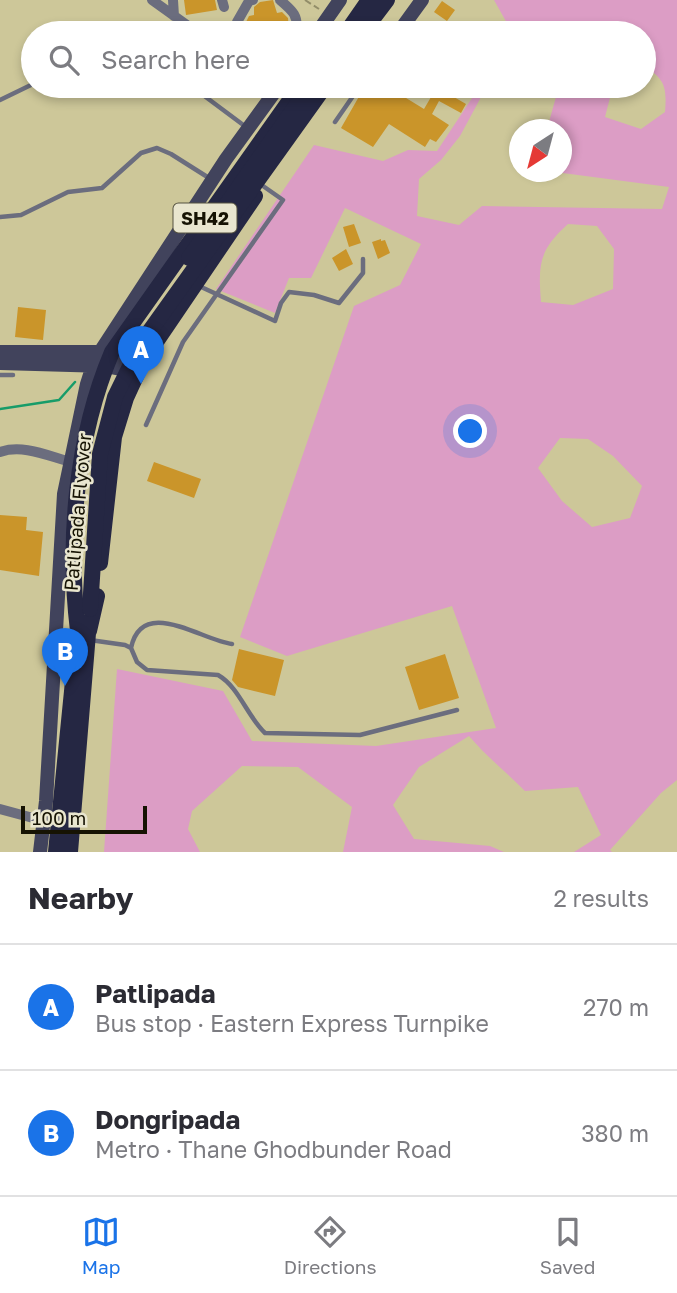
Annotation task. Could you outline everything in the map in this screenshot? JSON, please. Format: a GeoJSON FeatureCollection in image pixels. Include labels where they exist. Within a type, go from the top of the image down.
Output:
{"type":"FeatureCollection","features":[{"type":"Feature","properties":{"kind":"main road"},"geometry":{"type":"LineString","coordinates":[[354,21],[369,0]]}},
{"type":"Feature","properties":{"kind":"main road"},"geometry":{"type":"LineString","coordinates":[[371,21],[387,0]]}},
{"type":"Feature","properties":{"kind":"main road","name":"SH42"},"geometry":{"type":"LineString","coordinates":[[70,852],[85,634],[74,597],[76,513],[90,420],[103,359],[291,98]]}},
{"type":"Feature","properties":{"kind":"main road","name":"Patlipada Flyover"},"geometry":{"type":"LineString","coordinates":[[85,634],[90,453],[114,374],[134,337],[302,98]]}},
{"type":"Feature","properties":{"kind":"main road","name":"Patlipada Flyover"},"geometry":{"type":"LineString","coordinates":[[85,609],[100,453],[115,397],[127,368],[142,342],[319,98]]}},
{"type":"Feature","properties":{"kind":"main road","name":"SH42"},"geometry":{"type":"LineString","coordinates":[[56,852],[51,823],[85,634],[97,596],[114,437],[126,398],[141,366],[320,98]]}},
{"type":"Feature","properties":{"kind":"street"},"geometry":{"type":"LineString","coordinates":[[152,0],[181,21]]}},
{"type":"Feature","properties":{"kind":"street"},"geometry":{"type":"LineString","coordinates":[[173,0],[174,16]]}},
{"type":"Feature","properties":{"kind":"street"},"geometry":{"type":"LineString","coordinates":[[238,21],[249,1],[253,0]]}},
{"type":"Feature","properties":{"kind":"street"},"geometry":{"type":"LineString","coordinates":[[280,0],[298,21]]}},
{"type":"Feature","properties":{"kind":"street"},"geometry":{"type":"LineString","coordinates":[[325,21],[340,0]]}},
{"type":"Feature","properties":{"kind":"street"},"geometry":{"type":"LineString","coordinates":[[407,21],[422,0]]}},
{"type":"Feature","properties":{"kind":"street"},"geometry":{"type":"LineString","coordinates":[[40,852],[51,823],[64,494],[87,384],[212,181],[270,98]]}},
{"type":"Feature","properties":{"kind":"street"},"geometry":{"type":"LineString","coordinates":[[0,352],[103,359],[141,366]]}},
{"type":"Feature","properties":{"kind":"street"},"geometry":{"type":"LineString","coordinates":[[0,363],[103,359]]}},
{"type":"Feature","properties":{"kind":"street"},"geometry":{"type":"LineString","coordinates":[[0,452],[10,448],[24,449],[71,462]]}},
{"type":"Feature","properties":{"kind":"street"},"geometry":{"type":"LineString","coordinates":[[0,809],[51,823]]}},
{"type":"Feature","properties":{"kind":"lane"},"geometry":{"type":"LineString","coordinates":[[0,100],[21,90]]}},
{"type":"Feature","properties":{"kind":"lane"},"geometry":{"type":"LineString","coordinates":[[207,98],[248,129]]}},
{"type":"Feature","properties":{"kind":"lane"},"geometry":{"type":"LineString","coordinates":[[334,122],[351,98]]}},
{"type":"Feature","properties":{"kind":"lane"},"geometry":{"type":"LineString","coordinates":[[0,217],[21,215],[68,192],[102,188],[141,153],[157,148],[212,181]]}},
{"type":"Feature","properties":{"kind":"lane"},"geometry":{"type":"LineString","coordinates":[[146,425],[183,342],[283,200],[263,186]]}},
{"type":"Feature","properties":{"kind":"lane"},"geometry":{"type":"LineString","coordinates":[[195,284],[275,321],[281,303],[289,292],[314,295],[339,303],[363,273],[363,258]]}},
{"type":"Feature","properties":{"kind":"lane"},"geometry":{"type":"LineString","coordinates":[[0,375],[13,375]]}},
{"type":"Feature","properties":{"kind":"lane"},"geometry":{"type":"LineString","coordinates":[[232,643],[221,642],[190,629],[150,623],[140,628],[131,648],[137,662],[147,670],[218,675],[226,680],[265,733],[360,735],[457,710]]}},
{"type":"Feature","properties":{"kind":"lane"},"geometry":{"type":"LineString","coordinates":[[85,634],[131,648]]}},
{"type":"Feature","properties":{"kind":"path"},"geometry":{"type":"LineString","coordinates":[[306,0],[328,16]]}},
{"type":"Feature","properties":{"kind":"shaded area"},"geometry":{"type":"Polygon","coordinates":[[[494,0],[677,0],[677,780],[661,793],[610,850],[612,852],[574,852],[601,835],[578,787],[525,791],[469,736],[419,767],[393,805],[414,839],[490,846],[504,852],[343,852],[352,807],[298,767],[242,766],[192,811],[188,829],[200,852],[104,852],[117,669],[223,691],[252,741],[376,746],[496,728],[452,606],[287,656],[240,637],[354,306],[400,285],[421,244],[345,208],[311,278],[289,278],[275,313],[216,289],[314,145],[383,161],[408,150],[437,151],[472,98],[481,98],[460,136],[441,160],[419,179],[417,216],[459,225],[482,206],[662,209],[669,187],[572,174],[572,119],[550,119],[556,98],[610,98],[605,117],[641,129],[665,112],[666,96],[663,84],[656,75],[656,21],[506,21],[494,0]],[[568,224],[551,242],[542,258],[541,302],[573,305],[613,289],[614,249],[597,226],[568,224]],[[560,438],[538,468],[562,501],[592,527],[630,518],[642,486],[613,456],[588,439],[560,438]]]}},
{"type":"Feature","properties":{"kind":"building"},"geometry":{"type":"Polygon","coordinates":[[[184,0],[215,0],[217,10],[186,15],[184,0]]]}},
{"type":"Feature","properties":{"kind":"building"},"geometry":{"type":"Polygon","coordinates":[[[273,0],[277,13],[282,12],[288,21],[246,21],[249,16],[254,15],[254,7],[260,2],[273,0]]]}},
{"type":"Feature","properties":{"kind":"building"},"geometry":{"type":"Polygon","coordinates":[[[442,1],[455,10],[447,21],[434,12],[442,1]]]}},
{"type":"Feature","properties":{"kind":"building"},"geometry":{"type":"Polygon","coordinates":[[[358,98],[406,98],[424,109],[430,98],[456,98],[466,104],[461,113],[439,101],[432,114],[449,125],[436,142],[430,139],[425,147],[389,124],[373,147],[341,128],[358,98]]]}},
{"type":"Feature","properties":{"kind":"building"},"geometry":{"type":"Polygon","coordinates":[[[354,224],[361,243],[349,247],[343,227],[354,224]]]}},
{"type":"Feature","properties":{"kind":"building"},"geometry":{"type":"Polygon","coordinates":[[[385,240],[390,253],[378,259],[372,242],[385,240]]]}},
{"type":"Feature","properties":{"kind":"building"},"geometry":{"type":"Polygon","coordinates":[[[346,249],[353,264],[339,271],[332,258],[346,249]]]}},
{"type":"Feature","properties":{"kind":"building"},"geometry":{"type":"Polygon","coordinates":[[[18,307],[46,310],[43,340],[15,337],[18,307]]]}},
{"type":"Feature","properties":{"kind":"building"},"geometry":{"type":"Polygon","coordinates":[[[154,462],[201,479],[194,498],[147,481],[154,462]]]}},
{"type":"Feature","properties":{"kind":"building"},"geometry":{"type":"Polygon","coordinates":[[[0,515],[27,517],[26,530],[43,532],[39,576],[0,570],[0,515]]]}},
{"type":"Feature","properties":{"kind":"building"},"geometry":{"type":"Polygon","coordinates":[[[239,649],[284,660],[275,696],[238,687],[232,680],[239,649]]]}},
{"type":"Feature","properties":{"kind":"building"},"geometry":{"type":"Polygon","coordinates":[[[445,654],[459,698],[419,710],[405,667],[445,654]]]}},
{"type":"Feature","properties":{"kind":"waterway"},"geometry":{"type":"LineString","coordinates":[[0,409],[59,400],[75,382]]}},
{"type":"Feature","properties":{"kind":"place","name":"Patlipada"},"geometry":{"type":"Point","coordinates":[141,384]}},
{"type":"Feature","properties":{"kind":"place","name":"Dongripada"},"geometry":{"type":"Point","coordinates":[65,686]}}]}
